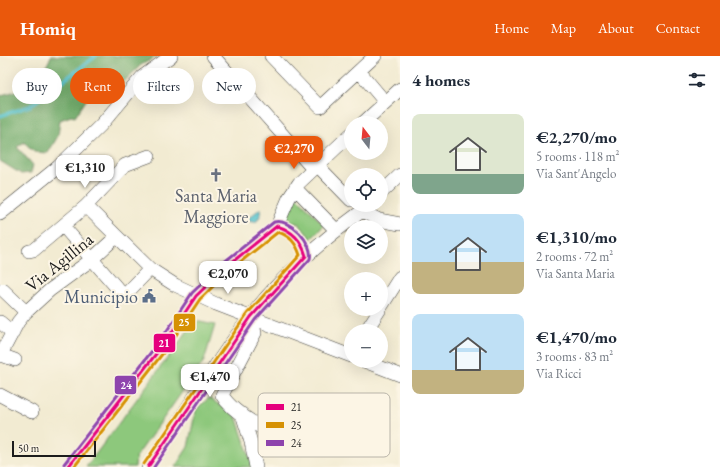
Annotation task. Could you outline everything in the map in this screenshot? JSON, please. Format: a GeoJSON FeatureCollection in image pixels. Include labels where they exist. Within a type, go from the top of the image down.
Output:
{"type":"FeatureCollection","features":[{"type":"Feature","properties":{"kind":"street"},"geometry":{"type":"LineString","coordinates":[[0,214],[58,167],[101,125],[138,81],[171,56]]}},
{"type":"Feature","properties":{"kind":"street"},"geometry":{"type":"LineString","coordinates":[[213,56],[315,167],[344,194]]}},
{"type":"Feature","properties":{"kind":"street"},"geometry":{"type":"LineString","coordinates":[[271,56],[320,107],[372,57]]}},
{"type":"Feature","properties":{"kind":"street"},"geometry":{"type":"LineString","coordinates":[[359,71],[385,102]]}},
{"type":"Feature","properties":{"kind":"street"},"geometry":{"type":"LineString","coordinates":[[370,116],[400,89]]}},
{"type":"Feature","properties":{"kind":"street"},"geometry":{"type":"LineString","coordinates":[[68,467],[166,341],[196,296],[226,268],[277,226],[288,198],[295,188],[344,140]]}},
{"type":"Feature","properties":{"kind":"street"},"geometry":{"type":"LineString","coordinates":[[29,251],[34,250],[86,206],[125,165],[149,156]]}},
{"type":"Feature","properties":{"kind":"street"},"geometry":{"type":"LineString","coordinates":[[388,186],[400,175]]}},
{"type":"Feature","properties":{"kind":"street"},"geometry":{"type":"LineString","coordinates":[[295,188],[336,230]]}},
{"type":"Feature","properties":{"kind":"street"},"geometry":{"type":"LineString","coordinates":[[86,206],[150,270],[175,285],[196,296],[344,352]]}},
{"type":"Feature","properties":{"kind":"street"},"geometry":{"type":"LineString","coordinates":[[148,467],[251,317],[306,256],[356,212]]}},
{"type":"Feature","properties":{"kind":"street"},"geometry":{"type":"LineString","coordinates":[[369,212],[379,220],[400,224]]}},
{"type":"Feature","properties":{"kind":"street"},"geometry":{"type":"LineString","coordinates":[[63,226],[91,260],[124,296],[150,270]]}},
{"type":"Feature","properties":{"kind":"street"},"geometry":{"type":"LineString","coordinates":[[277,226],[296,235],[303,245],[306,256]]}},
{"type":"Feature","properties":{"kind":"street","name":"Via Agillina"},"geometry":{"type":"LineString","coordinates":[[0,355],[26,312],[47,287],[91,260],[116,237]]}},
{"type":"Feature","properties":{"kind":"street"},"geometry":{"type":"LineString","coordinates":[[388,296],[400,277]]}},
{"type":"Feature","properties":{"kind":"street"},"geometry":{"type":"LineString","coordinates":[[3,290],[26,312]]}},
{"type":"Feature","properties":{"kind":"street"},"geometry":{"type":"LineString","coordinates":[[251,317],[255,333],[222,395],[226,402],[258,425]]}},
{"type":"Feature","properties":{"kind":"street"},"geometry":{"type":"LineString","coordinates":[[0,322],[13,333]]}},
{"type":"Feature","properties":{"kind":"street"},"geometry":{"type":"LineString","coordinates":[[0,355],[15,360]]}},
{"type":"Feature","properties":{"kind":"street"},"geometry":{"type":"LineString","coordinates":[[382,368],[400,375]]}},
{"type":"Feature","properties":{"kind":"street"},"geometry":{"type":"LineString","coordinates":[[0,395],[32,412]]}},
{"type":"Feature","properties":{"kind":"street"},"geometry":{"type":"LineString","coordinates":[[242,414],[252,442],[256,467]]}},
{"type":"Feature","properties":{"kind":"green space"},"geometry":{"type":"Polygon","coordinates":[[[51,56],[158,56],[138,68],[133,68],[133,73],[125,80],[125,68],[70,68],[70,104],[84,104],[75,117],[71,116],[60,120],[58,136],[48,153],[34,152],[24,142],[17,147],[33,165],[31,173],[21,174],[0,161],[0,95],[12,92],[12,104],[62,104],[62,68],[45,68],[51,56]]]}},
{"type":"Feature","properties":{"kind":"green space"},"geometry":{"type":"Polygon","coordinates":[[[295,195],[324,225],[311,239],[299,224],[286,221],[295,195]]]}},
{"type":"Feature","properties":{"kind":"green space"},"geometry":{"type":"Polygon","coordinates":[[[195,321],[215,325],[204,361],[136,457],[135,467],[86,467],[195,321]]]}},
{"type":"Feature","properties":{"kind":"green space"},"geometry":{"type":"Polygon","coordinates":[[[209,398],[236,416],[253,467],[175,467],[188,447],[196,409],[209,398]]]}},
{"type":"Feature","properties":{"kind":"water"},"geometry":{"type":"Polygon","coordinates":[[[261,208],[260,216],[256,222],[246,220],[261,208]]]}},
{"type":"Feature","properties":{"kind":"waterway"},"geometry":{"type":"LineString","coordinates":[[0,116],[30,106],[96,56]]}},
{"type":"Feature","properties":{"kind":"transit line","name":"24"},"geometry":{"type":"LineString","coordinates":[[64,464],[162,338],[192,293],[223,263],[274,222],[287,224],[300,233],[305,239],[310,253],[310,259],[255,320],[154,467]]}},
{"type":"Feature","properties":{"kind":"transit line","name":"21"},"geometry":{"type":"LineString","coordinates":[[68,467],[166,341],[196,296],[226,267],[277,226],[292,233],[302,245],[306,256],[251,317],[148,467]]}},
{"type":"Feature","properties":{"kind":"transit line","name":"25"},"geometry":{"type":"LineString","coordinates":[[74,467],[170,344],[200,299],[229,271],[278,232],[286,236],[297,247],[300,255],[247,314],[144,464]]}},
{"type":"Feature","properties":{"kind":"place","name":"Santa Maria Maggiore"},"geometry":{"type":"Point","coordinates":[216,175]}},
{"type":"Feature","properties":{"kind":"place","name":"Municipio"},"geometry":{"type":"Point","coordinates":[149,296]}}]}
